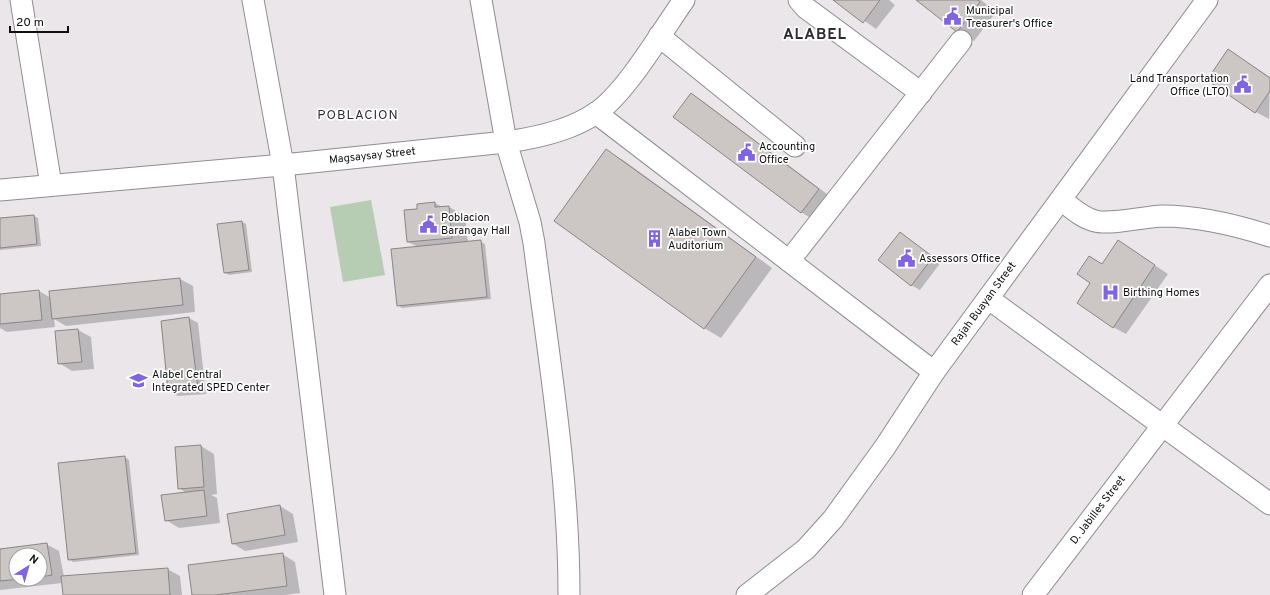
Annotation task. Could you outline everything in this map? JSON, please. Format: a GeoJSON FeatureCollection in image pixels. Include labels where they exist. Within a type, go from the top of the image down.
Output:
{"type":"FeatureCollection","features":[{"type":"Feature","properties":{"kind":"street"},"geometry":{"type":"LineString","coordinates":[[21,0],[51,185]]}},
{"type":"Feature","properties":{"kind":"street"},"geometry":{"type":"LineString","coordinates":[[253,0],[282,165],[336,595]]}},
{"type":"Feature","properties":{"kind":"street"},"geometry":{"type":"LineString","coordinates":[[480,0],[506,142],[530,222],[534,243],[565,482],[569,538],[569,595]]}},
{"type":"Feature","properties":{"kind":"street","name":"Magsaysay Street"},"geometry":{"type":"LineString","coordinates":[[0,190],[282,165],[506,142],[524,140],[552,133],[576,124],[596,113],[614,96],[684,0]]}},
{"type":"Feature","properties":{"kind":"street"},"geometry":{"type":"LineString","coordinates":[[799,0],[806,8],[921,93]]}},
{"type":"Feature","properties":{"kind":"street","name":"Rajah Buayan Street"},"geometry":{"type":"LineString","coordinates":[[747,595],[806,548],[833,519],[885,447],[934,372],[1207,0]]}},
{"type":"Feature","properties":{"kind":"street"},"geometry":{"type":"LineString","coordinates":[[658,36],[795,146]]}},
{"type":"Feature","properties":{"kind":"street"},"geometry":{"type":"LineString","coordinates":[[789,261],[961,41]]}},
{"type":"Feature","properties":{"kind":"street"},"geometry":{"type":"LineString","coordinates":[[596,113],[934,372]]}},
{"type":"Feature","properties":{"kind":"street"},"geometry":{"type":"LineString","coordinates":[[1061,200],[1087,218],[1099,222],[1137,218],[1189,218],[1249,229],[1270,236]]}},
{"type":"Feature","properties":{"kind":"street","name":"D. Jabilles Street"},"geometry":{"type":"LineString","coordinates":[[1033,595],[1162,424],[1270,285]]}},
{"type":"Feature","properties":{"kind":"street"},"geometry":{"type":"LineString","coordinates":[[989,299],[1270,504]]}},
{"type":"Feature","properties":{"kind":"green space"},"geometry":{"type":"Polygon","coordinates":[[[371,200],[385,275],[343,282],[330,207],[371,200]]]}},
{"type":"Feature","properties":{"kind":"building"},"geometry":{"type":"Polygon","coordinates":[[[833,0],[880,0],[863,23],[833,0]]]}},
{"type":"Feature","properties":{"kind":"building","name":"Municipal Treasurer's Office"},"geometry":{"type":"Polygon","coordinates":[[[916,0],[978,0],[980,2],[957,32],[916,0]]]}},
{"type":"Feature","properties":{"kind":"building","name":"Land Transportation Office (LTO)"},"geometry":{"type":"Polygon","coordinates":[[[1228,49],[1270,78],[1270,91],[1255,113],[1207,80],[1228,49]]]}},
{"type":"Feature","properties":{"kind":"building","name":"Accounting Office"},"geometry":{"type":"Polygon","coordinates":[[[691,93],[819,189],[801,213],[673,117],[691,93]]]}},
{"type":"Feature","properties":{"kind":"building","name":"Alabel Town Auditorium"},"geometry":{"type":"Polygon","coordinates":[[[606,149],[756,257],[704,329],[554,221],[606,149]]]}},
{"type":"Feature","properties":{"kind":"building","name":"Poblacion Barangay Hall"},"geometry":{"type":"Polygon","coordinates":[[[435,202],[435,207],[449,206],[452,238],[407,242],[404,210],[417,209],[417,204],[435,202]]]}},
{"type":"Feature","properties":{"kind":"building"},"geometry":{"type":"Polygon","coordinates":[[[34,215],[37,244],[0,248],[0,218],[34,215]]]}},
{"type":"Feature","properties":{"kind":"building"},"geometry":{"type":"Polygon","coordinates":[[[242,221],[249,270],[224,273],[217,224],[242,221]]]}},
{"type":"Feature","properties":{"kind":"building","name":"Assessors Office"},"geometry":{"type":"Polygon","coordinates":[[[900,232],[933,257],[911,286],[878,260],[900,232]]]}},
{"type":"Feature","properties":{"kind":"building"},"geometry":{"type":"Polygon","coordinates":[[[481,240],[487,297],[397,306],[391,249],[481,240]]]}},
{"type":"Feature","properties":{"kind":"building","name":"Birthing Homes"},"geometry":{"type":"Polygon","coordinates":[[[1118,240],[1155,265],[1113,328],[1077,303],[1090,283],[1077,274],[1089,256],[1102,264],[1118,240]]]}},
{"type":"Feature","properties":{"kind":"building"},"geometry":{"type":"Polygon","coordinates":[[[180,278],[183,305],[52,319],[49,291],[180,278]]]}},
{"type":"Feature","properties":{"kind":"building"},"geometry":{"type":"Polygon","coordinates":[[[39,290],[42,320],[0,324],[0,294],[39,290]]]}},
{"type":"Feature","properties":{"kind":"building"},"geometry":{"type":"Polygon","coordinates":[[[189,317],[198,389],[168,391],[161,321],[189,317]]]}},
{"type":"Feature","properties":{"kind":"building"},"geometry":{"type":"Polygon","coordinates":[[[78,329],[82,362],[58,364],[55,331],[78,329]]]}},
{"type":"Feature","properties":{"kind":"building"},"geometry":{"type":"Polygon","coordinates":[[[201,445],[204,487],[178,489],[175,447],[201,445]]]}},
{"type":"Feature","properties":{"kind":"building"},"geometry":{"type":"Polygon","coordinates":[[[125,456],[136,553],[68,560],[58,463],[125,456]]]}},
{"type":"Feature","properties":{"kind":"building"},"geometry":{"type":"Polygon","coordinates":[[[204,490],[207,516],[165,521],[161,495],[204,490]]]}},
{"type":"Feature","properties":{"kind":"building"},"geometry":{"type":"Polygon","coordinates":[[[280,505],[285,535],[232,544],[227,514],[280,505]]]}},
{"type":"Feature","properties":{"kind":"building"},"geometry":{"type":"Polygon","coordinates":[[[47,543],[48,547],[16,547],[47,543]]]}},
{"type":"Feature","properties":{"kind":"building"},"geometry":{"type":"Polygon","coordinates":[[[8,548],[8,580],[0,581],[0,549],[8,548]]]}},
{"type":"Feature","properties":{"kind":"building"},"geometry":{"type":"Polygon","coordinates":[[[48,549],[52,575],[48,576],[48,549]]]}},
{"type":"Feature","properties":{"kind":"building"},"geometry":{"type":"Polygon","coordinates":[[[283,553],[287,586],[215,595],[192,595],[188,565],[283,553]]]}},
{"type":"Feature","properties":{"kind":"building"},"geometry":{"type":"Polygon","coordinates":[[[168,568],[170,595],[63,595],[61,576],[168,568]]]}},
{"type":"Feature","properties":{"kind":"place","name":"Municipal Treasurer's Office"},"geometry":{"type":"Point","coordinates":[953,17]}},
{"type":"Feature","properties":{"kind":"place","name":"Land Transportation Office (LTO)"},"geometry":{"type":"Point","coordinates":[1242,85]}},
{"type":"Feature","properties":{"kind":"place","name":"Accounting Office"},"geometry":{"type":"Point","coordinates":[746,153]}},
{"type":"Feature","properties":{"kind":"place","name":"Poblacion Barangay Hall"},"geometry":{"type":"Point","coordinates":[428,224]}},
{"type":"Feature","properties":{"kind":"place","name":"Alabel Town Auditorium"},"geometry":{"type":"Point","coordinates":[655,239]}},
{"type":"Feature","properties":{"kind":"place","name":"Assessors Office"},"geometry":{"type":"Point","coordinates":[906,259]}},
{"type":"Feature","properties":{"kind":"place","name":"Birthing Homes"},"geometry":{"type":"Point","coordinates":[1110,293]}},
{"type":"Feature","properties":{"kind":"place","name":"Alabel Central Integrated SPED Center"},"geometry":{"type":"Point","coordinates":[139,381]}},
{"type":"Feature","properties":{"kind":"district","name":"ALABEL"},"geometry":{"type":"Point","coordinates":[815,35]}},
{"type":"Feature","properties":{"kind":"district","name":"POBLACION"},"geometry":{"type":"Point","coordinates":[358,116]}}]}
